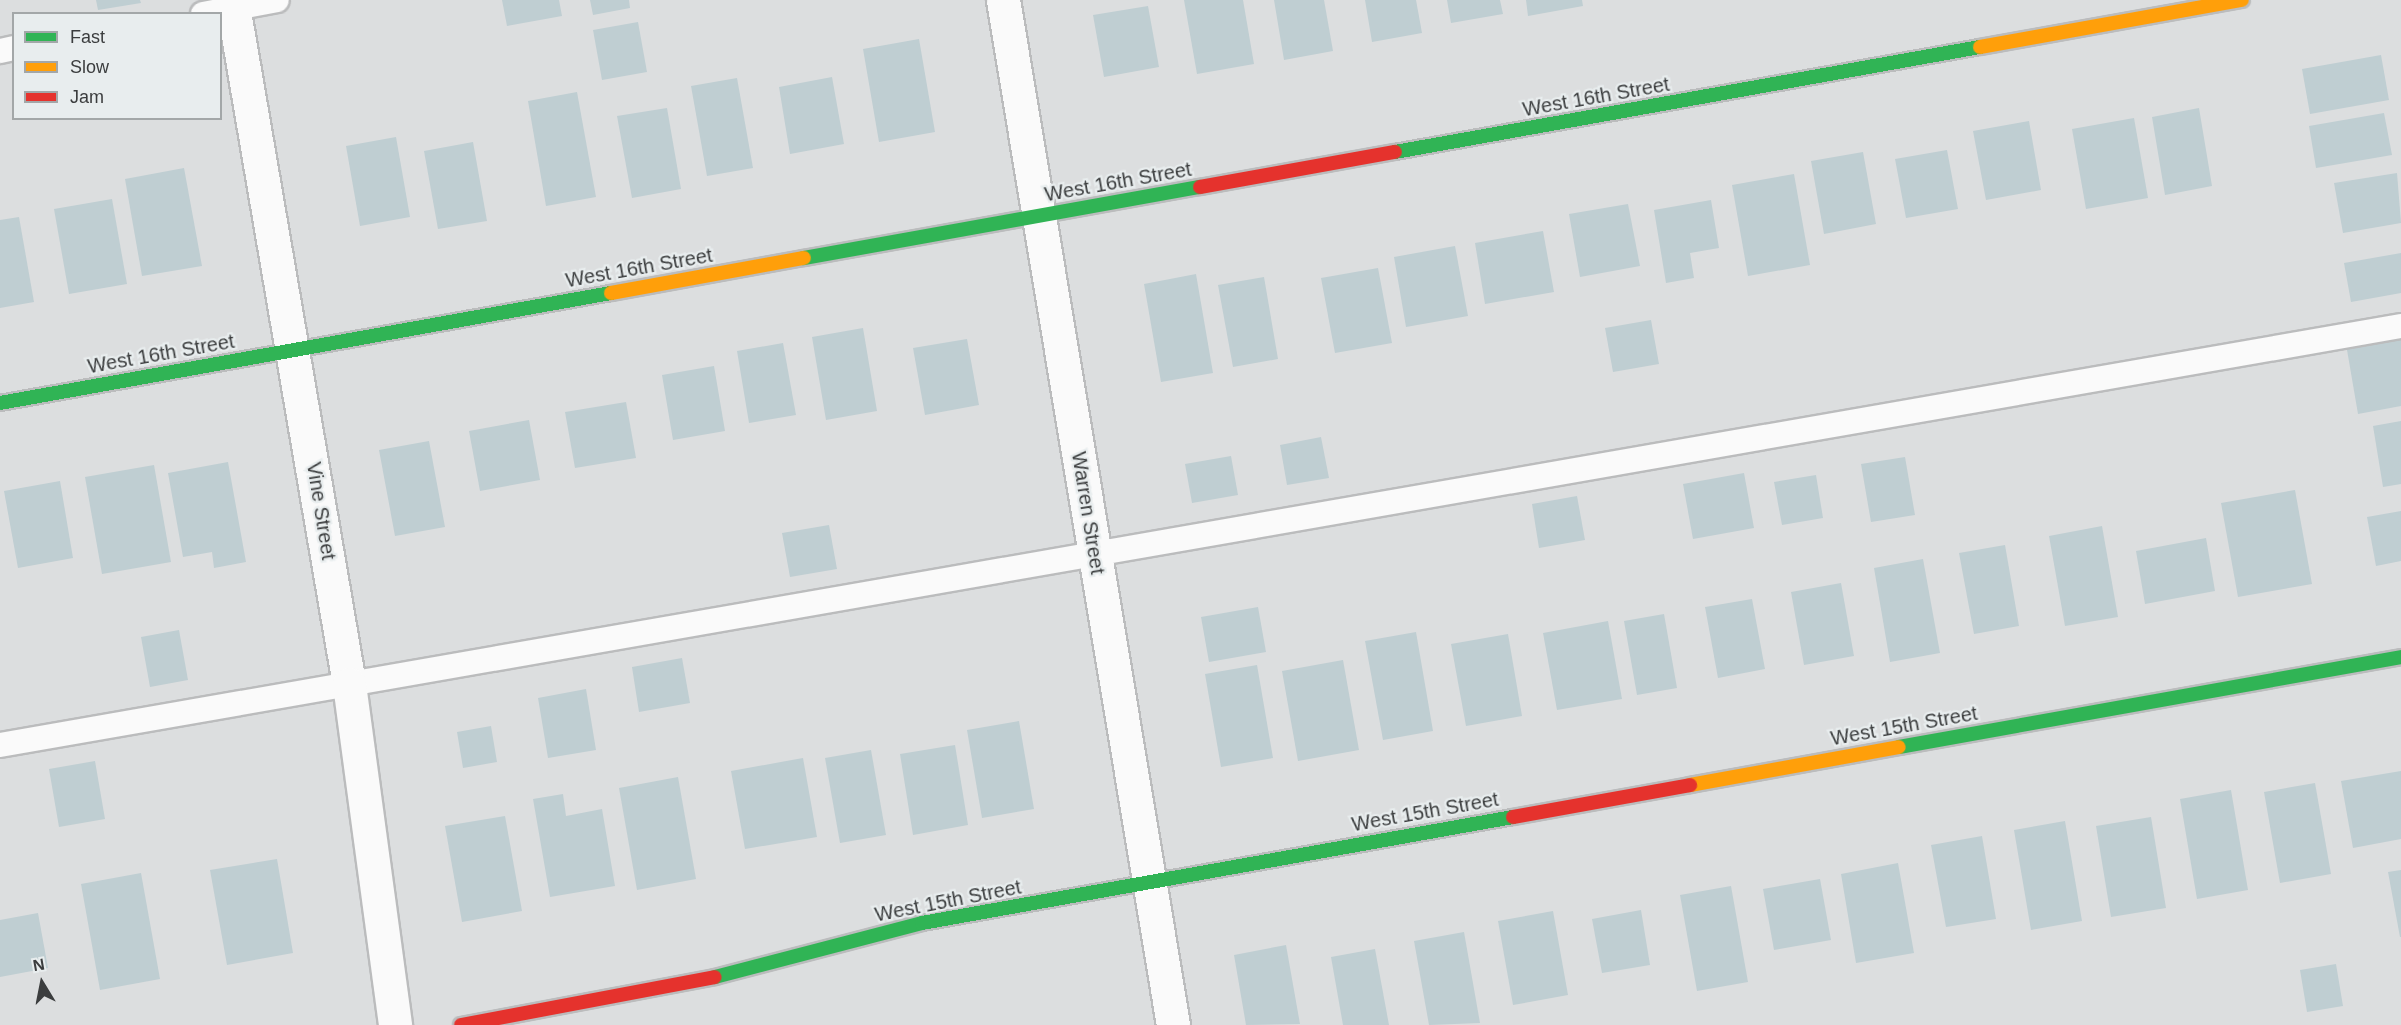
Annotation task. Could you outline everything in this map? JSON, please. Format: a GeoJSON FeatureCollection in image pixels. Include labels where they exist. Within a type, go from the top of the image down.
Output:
{"type":"FeatureCollection","features":[{"type":"Feature","properties":{"kind":"street","name":"Warren Street"},"geometry":{"type":"LineString","coordinates":[[1003,0],[1173,1025]]}},
{"type":"Feature","properties":{"kind":"street","name":"West 16th Street"},"geometry":{"type":"LineString","coordinates":[[0,403],[2242,0]]}},
{"type":"Feature","properties":{"kind":"street","name":"Vine Street"},"geometry":{"type":"LineString","coordinates":[[223,7],[296,350],[349,684],[395,1025]]}},
{"type":"Feature","properties":{"kind":"street","name":"West 15th Street"},"geometry":{"type":"LineString","coordinates":[[461,1025],[732,974],[922,923],[1150,885],[2401,657]]}},
{"type":"Feature","properties":{"kind":"lane"},"geometry":{"type":"LineString","coordinates":[[223,7],[277,0]]}},
{"type":"Feature","properties":{"kind":"lane"},"geometry":{"type":"LineString","coordinates":[[0,745],[2401,326]]}},
{"type":"Feature","properties":{"kind":"building"},"geometry":{"type":"Polygon","coordinates":[[[96,0],[140,0],[141,3],[98,10],[96,0]]]}},
{"type":"Feature","properties":{"kind":"building"},"geometry":{"type":"Polygon","coordinates":[[[502,0],[559,0],[562,16],[507,26],[502,0]]]}},
{"type":"Feature","properties":{"kind":"building"},"geometry":{"type":"Polygon","coordinates":[[[590,0],[629,0],[630,8],[593,15],[590,0]]]}},
{"type":"Feature","properties":{"kind":"building"},"geometry":{"type":"Polygon","coordinates":[[[1184,0],[1243,0],[1254,64],[1197,74],[1184,0]]]}},
{"type":"Feature","properties":{"kind":"building"},"geometry":{"type":"Polygon","coordinates":[[[1274,0],[1324,0],[1333,51],[1284,60],[1274,0]]]}},
{"type":"Feature","properties":{"kind":"building"},"geometry":{"type":"Polygon","coordinates":[[[1365,0],[1416,0],[1422,33],[1372,42],[1365,0]]]}},
{"type":"Feature","properties":{"kind":"building"},"geometry":{"type":"Polygon","coordinates":[[[1447,0],[1500,0],[1503,14],[1451,23],[1447,0]]]}},
{"type":"Feature","properties":{"kind":"building"},"geometry":{"type":"Polygon","coordinates":[[[1526,0],[1582,0],[1583,6],[1528,16],[1526,0]]]}},
{"type":"Feature","properties":{"kind":"building"},"geometry":{"type":"Polygon","coordinates":[[[1148,6],[1159,67],[1104,77],[1093,15],[1148,6]]]}},
{"type":"Feature","properties":{"kind":"building"},"geometry":{"type":"Polygon","coordinates":[[[638,22],[647,72],[602,80],[593,30],[638,22]]]}},
{"type":"Feature","properties":{"kind":"building"},"geometry":{"type":"Polygon","coordinates":[[[919,39],[935,132],[879,142],[863,49],[919,39]]]}},
{"type":"Feature","properties":{"kind":"building"},"geometry":{"type":"Polygon","coordinates":[[[2381,55],[2389,100],[2310,114],[2302,69],[2381,55]]]}},
{"type":"Feature","properties":{"kind":"building"},"geometry":{"type":"Polygon","coordinates":[[[832,77],[844,144],[790,154],[779,87],[832,77]]]}},
{"type":"Feature","properties":{"kind":"building"},"geometry":{"type":"Polygon","coordinates":[[[737,78],[753,168],[707,176],[691,86],[737,78]]]}},
{"type":"Feature","properties":{"kind":"building"},"geometry":{"type":"Polygon","coordinates":[[[577,92],[596,197],[546,206],[528,101],[577,92]]]}},
{"type":"Feature","properties":{"kind":"building"},"geometry":{"type":"Polygon","coordinates":[[[667,108],[681,189],[632,198],[617,116],[667,108]]]}},
{"type":"Feature","properties":{"kind":"building"},"geometry":{"type":"Polygon","coordinates":[[[2199,108],[2212,186],[2165,195],[2152,117],[2199,108]]]}},
{"type":"Feature","properties":{"kind":"building"},"geometry":{"type":"Polygon","coordinates":[[[2384,113],[2392,155],[2316,168],[2309,126],[2384,113]]]}},
{"type":"Feature","properties":{"kind":"building"},"geometry":{"type":"Polygon","coordinates":[[[2134,118],[2148,198],[2086,209],[2072,129],[2134,118]]]}},
{"type":"Feature","properties":{"kind":"building"},"geometry":{"type":"Polygon","coordinates":[[[2029,121],[2041,190],[1986,200],[1973,131],[2029,121]]]}},
{"type":"Feature","properties":{"kind":"building"},"geometry":{"type":"Polygon","coordinates":[[[396,137],[410,217],[360,226],[346,146],[396,137]]]}},
{"type":"Feature","properties":{"kind":"building"},"geometry":{"type":"Polygon","coordinates":[[[473,142],[487,221],[438,229],[424,151],[473,142]]]}},
{"type":"Feature","properties":{"kind":"building"},"geometry":{"type":"Polygon","coordinates":[[[1947,150],[1958,209],[1906,218],[1895,159],[1947,150]]]}},
{"type":"Feature","properties":{"kind":"building"},"geometry":{"type":"Polygon","coordinates":[[[1863,152],[1876,224],[1824,234],[1811,161],[1863,152]]]}},
{"type":"Feature","properties":{"kind":"building"},"geometry":{"type":"Polygon","coordinates":[[[184,168],[202,266],[142,276],[125,179],[184,168]]]}},
{"type":"Feature","properties":{"kind":"building"},"geometry":{"type":"Polygon","coordinates":[[[2397,173],[2401,223],[2343,233],[2334,183],[2397,173]]]}},
{"type":"Feature","properties":{"kind":"building"},"geometry":{"type":"Polygon","coordinates":[[[1794,174],[1810,265],[1748,276],[1732,185],[1794,174]]]}},
{"type":"Feature","properties":{"kind":"building"},"geometry":{"type":"Polygon","coordinates":[[[112,199],[127,284],[69,294],[54,209],[112,199]]]}},
{"type":"Feature","properties":{"kind":"building"},"geometry":{"type":"Polygon","coordinates":[[[1711,200],[1719,248],[1690,253],[1694,278],[1666,283],[1654,210],[1711,200]]]}},
{"type":"Feature","properties":{"kind":"building"},"geometry":{"type":"Polygon","coordinates":[[[1628,204],[1640,266],[1580,277],[1569,214],[1628,204]]]}},
{"type":"Feature","properties":{"kind":"building"},"geometry":{"type":"Polygon","coordinates":[[[19,217],[34,302],[0,308],[0,220],[19,217]]]}},
{"type":"Feature","properties":{"kind":"building"},"geometry":{"type":"Polygon","coordinates":[[[1543,231],[1554,292],[1485,304],[1475,243],[1543,231]]]}},
{"type":"Feature","properties":{"kind":"building"},"geometry":{"type":"Polygon","coordinates":[[[1455,246],[1468,316],[1406,327],[1394,257],[1455,246]]]}},
{"type":"Feature","properties":{"kind":"building"},"geometry":{"type":"Polygon","coordinates":[[[2401,253],[2401,293],[2351,302],[2344,263],[2401,253]]]}},
{"type":"Feature","properties":{"kind":"building"},"geometry":{"type":"Polygon","coordinates":[[[1378,268],[1392,343],[1335,353],[1321,278],[1378,268]]]}},
{"type":"Feature","properties":{"kind":"building"},"geometry":{"type":"Polygon","coordinates":[[[1196,274],[1213,373],[1161,382],[1144,284],[1196,274]]]}},
{"type":"Feature","properties":{"kind":"building"},"geometry":{"type":"Polygon","coordinates":[[[1264,277],[1278,359],[1233,367],[1218,285],[1264,277]]]}},
{"type":"Feature","properties":{"kind":"building"},"geometry":{"type":"Polygon","coordinates":[[[1651,320],[1659,364],[1613,372],[1605,328],[1651,320]]]}},
{"type":"Feature","properties":{"kind":"building"},"geometry":{"type":"Polygon","coordinates":[[[863,328],[877,411],[826,420],[812,337],[863,328]]]}},
{"type":"Feature","properties":{"kind":"building"},"geometry":{"type":"Polygon","coordinates":[[[2401,335],[2401,406],[2358,414],[2346,344],[2401,335]]]}},
{"type":"Feature","properties":{"kind":"building"},"geometry":{"type":"Polygon","coordinates":[[[967,339],[979,405],[925,415],[913,348],[967,339]]]}},
{"type":"Feature","properties":{"kind":"building"},"geometry":{"type":"Polygon","coordinates":[[[783,343],[796,415],[749,423],[737,351],[783,343]]]}},
{"type":"Feature","properties":{"kind":"building"},"geometry":{"type":"Polygon","coordinates":[[[714,366],[725,431],[673,440],[662,375],[714,366]]]}},
{"type":"Feature","properties":{"kind":"building"},"geometry":{"type":"Polygon","coordinates":[[[626,402],[636,458],[575,468],[565,412],[626,402]]]}},
{"type":"Feature","properties":{"kind":"building"},"geometry":{"type":"Polygon","coordinates":[[[529,420],[540,480],[480,491],[469,431],[529,420]]]}},
{"type":"Feature","properties":{"kind":"building"},"geometry":{"type":"Polygon","coordinates":[[[2401,421],[2401,484],[2383,487],[2373,426],[2401,421]]]}},
{"type":"Feature","properties":{"kind":"building"},"geometry":{"type":"Polygon","coordinates":[[[1321,437],[1329,478],[1287,485],[1280,445],[1321,437]]]}},
{"type":"Feature","properties":{"kind":"building"},"geometry":{"type":"Polygon","coordinates":[[[429,441],[445,527],[395,536],[379,450],[429,441]]]}},
{"type":"Feature","properties":{"kind":"building"},"geometry":{"type":"Polygon","coordinates":[[[1231,456],[1238,495],[1192,503],[1185,464],[1231,456]]]}},
{"type":"Feature","properties":{"kind":"building"},"geometry":{"type":"Polygon","coordinates":[[[1905,457],[1915,515],[1871,522],[1861,464],[1905,457]]]}},
{"type":"Feature","properties":{"kind":"building"},"geometry":{"type":"Polygon","coordinates":[[[228,462],[246,562],[214,568],[212,552],[183,557],[168,473],[228,462]]]}},
{"type":"Feature","properties":{"kind":"building"},"geometry":{"type":"Polygon","coordinates":[[[154,465],[171,562],[102,574],[85,477],[154,465]]]}},
{"type":"Feature","properties":{"kind":"building"},"geometry":{"type":"Polygon","coordinates":[[[1744,473],[1754,528],[1693,539],[1683,484],[1744,473]]]}},
{"type":"Feature","properties":{"kind":"building"},"geometry":{"type":"Polygon","coordinates":[[[1816,475],[1823,518],[1782,525],[1774,482],[1816,475]]]}},
{"type":"Feature","properties":{"kind":"building"},"geometry":{"type":"Polygon","coordinates":[[[60,481],[73,558],[18,568],[4,491],[60,481]]]}},
{"type":"Feature","properties":{"kind":"building"},"geometry":{"type":"Polygon","coordinates":[[[2295,490],[2312,584],[2238,597],[2221,503],[2295,490]]]}},
{"type":"Feature","properties":{"kind":"building"},"geometry":{"type":"Polygon","coordinates":[[[1577,496],[1585,540],[1539,548],[1532,504],[1577,496]]]}},
{"type":"Feature","properties":{"kind":"building"},"geometry":{"type":"Polygon","coordinates":[[[2401,511],[2401,561],[2376,566],[2367,517],[2401,511]]]}},
{"type":"Feature","properties":{"kind":"building"},"geometry":{"type":"Polygon","coordinates":[[[829,525],[837,569],[790,577],[782,533],[829,525]]]}},
{"type":"Feature","properties":{"kind":"building"},"geometry":{"type":"Polygon","coordinates":[[[2102,526],[2118,617],[2065,626],[2049,536],[2102,526]]]}},
{"type":"Feature","properties":{"kind":"building"},"geometry":{"type":"Polygon","coordinates":[[[2206,538],[2215,591],[2145,604],[2136,551],[2206,538]]]}},
{"type":"Feature","properties":{"kind":"building"},"geometry":{"type":"Polygon","coordinates":[[[2005,545],[2019,626],[1974,634],[1959,553],[2005,545]]]}},
{"type":"Feature","properties":{"kind":"building"},"geometry":{"type":"Polygon","coordinates":[[[1923,559],[1940,653],[1890,662],[1874,568],[1923,559]]]}},
{"type":"Feature","properties":{"kind":"building"},"geometry":{"type":"Polygon","coordinates":[[[1841,583],[1854,656],[1804,665],[1791,592],[1841,583]]]}},
{"type":"Feature","properties":{"kind":"building"},"geometry":{"type":"Polygon","coordinates":[[[1752,599],[1765,669],[1718,678],[1705,607],[1752,599]]]}},
{"type":"Feature","properties":{"kind":"building"},"geometry":{"type":"Polygon","coordinates":[[[1258,607],[1266,652],[1209,662],[1201,617],[1258,607]]]}},
{"type":"Feature","properties":{"kind":"building"},"geometry":{"type":"Polygon","coordinates":[[[1664,614],[1677,688],[1637,695],[1624,621],[1664,614]]]}},
{"type":"Feature","properties":{"kind":"building"},"geometry":{"type":"Polygon","coordinates":[[[1608,621],[1622,699],[1557,710],[1543,633],[1608,621]]]}},
{"type":"Feature","properties":{"kind":"building"},"geometry":{"type":"Polygon","coordinates":[[[179,630],[188,680],[150,687],[141,637],[179,630]]]}},
{"type":"Feature","properties":{"kind":"building"},"geometry":{"type":"Polygon","coordinates":[[[1416,632],[1433,731],[1383,740],[1365,641],[1416,632]]]}},
{"type":"Feature","properties":{"kind":"building"},"geometry":{"type":"Polygon","coordinates":[[[1508,634],[1522,716],[1466,726],[1451,644],[1508,634]]]}},
{"type":"Feature","properties":{"kind":"building"},"geometry":{"type":"Polygon","coordinates":[[[682,658],[690,703],[639,712],[632,667],[682,658]]]}},
{"type":"Feature","properties":{"kind":"building"},"geometry":{"type":"Polygon","coordinates":[[[1343,660],[1359,750],[1298,761],[1282,671],[1343,660]]]}},
{"type":"Feature","properties":{"kind":"building"},"geometry":{"type":"Polygon","coordinates":[[[1257,665],[1273,758],[1221,767],[1205,674],[1257,665]]]}},
{"type":"Feature","properties":{"kind":"building"},"geometry":{"type":"Polygon","coordinates":[[[586,689],[596,750],[548,758],[538,698],[586,689]]]}},
{"type":"Feature","properties":{"kind":"building"},"geometry":{"type":"Polygon","coordinates":[[[1019,721],[1034,809],[982,818],[967,730],[1019,721]]]}},
{"type":"Feature","properties":{"kind":"building"},"geometry":{"type":"Polygon","coordinates":[[[491,726],[497,762],[463,768],[457,732],[491,726]]]}},
{"type":"Feature","properties":{"kind":"building"},"geometry":{"type":"Polygon","coordinates":[[[955,745],[968,825],[913,835],[900,754],[955,745]]]}},
{"type":"Feature","properties":{"kind":"building"},"geometry":{"type":"Polygon","coordinates":[[[871,750],[886,835],[840,843],[825,758],[871,750]]]}},
{"type":"Feature","properties":{"kind":"building"},"geometry":{"type":"Polygon","coordinates":[[[803,758],[817,837],[745,849],[731,771],[803,758]]]}},
{"type":"Feature","properties":{"kind":"building"},"geometry":{"type":"Polygon","coordinates":[[[95,761],[105,819],[59,827],[49,769],[95,761]]]}},
{"type":"Feature","properties":{"kind":"building"},"geometry":{"type":"Polygon","coordinates":[[[2401,771],[2401,839],[2353,848],[2341,781],[2401,771]]]}},
{"type":"Feature","properties":{"kind":"building"},"geometry":{"type":"Polygon","coordinates":[[[678,777],[696,879],[637,890],[619,788],[678,777]]]}},
{"type":"Feature","properties":{"kind":"building"},"geometry":{"type":"Polygon","coordinates":[[[2315,783],[2331,874],[2280,883],[2264,792],[2315,783]]]}},
{"type":"Feature","properties":{"kind":"building"},"geometry":{"type":"Polygon","coordinates":[[[2231,790],[2248,890],[2197,899],[2180,799],[2231,790]]]}},
{"type":"Feature","properties":{"kind":"building"},"geometry":{"type":"Polygon","coordinates":[[[563,794],[566,816],[602,809],[615,886],[550,897],[533,799],[563,794]]]}},
{"type":"Feature","properties":{"kind":"building"},"geometry":{"type":"Polygon","coordinates":[[[505,816],[522,911],[462,922],[445,826],[505,816]]]}},
{"type":"Feature","properties":{"kind":"building"},"geometry":{"type":"Polygon","coordinates":[[[2151,817],[2166,908],[2111,917],[2096,826],[2151,817]]]}},
{"type":"Feature","properties":{"kind":"building"},"geometry":{"type":"Polygon","coordinates":[[[2065,821],[2082,921],[2031,930],[2014,830],[2065,821]]]}},
{"type":"Feature","properties":{"kind":"building"},"geometry":{"type":"Polygon","coordinates":[[[1982,836],[1996,919],[1946,927],[1931,845],[1982,836]]]}},
{"type":"Feature","properties":{"kind":"building"},"geometry":{"type":"Polygon","coordinates":[[[277,859],[293,953],[227,965],[210,870],[277,859]]]}},
{"type":"Feature","properties":{"kind":"building"},"geometry":{"type":"Polygon","coordinates":[[[1898,863],[1914,953],[1856,963],[1841,874],[1898,863]]]}},
{"type":"Feature","properties":{"kind":"building"},"geometry":{"type":"Polygon","coordinates":[[[2401,870],[2401,937],[2400,937],[2388,872],[2401,870]]]}},
{"type":"Feature","properties":{"kind":"building"},"geometry":{"type":"Polygon","coordinates":[[[141,873],[160,979],[100,990],[81,884],[141,873]]]}},
{"type":"Feature","properties":{"kind":"building"},"geometry":{"type":"Polygon","coordinates":[[[1820,879],[1831,940],[1774,950],[1763,889],[1820,879]]]}},
{"type":"Feature","properties":{"kind":"building"},"geometry":{"type":"Polygon","coordinates":[[[1731,886],[1748,982],[1697,991],[1680,895],[1731,886]]]}},
{"type":"Feature","properties":{"kind":"building"},"geometry":{"type":"Polygon","coordinates":[[[1641,910],[1650,965],[1602,973],[1592,919],[1641,910]]]}},
{"type":"Feature","properties":{"kind":"building"},"geometry":{"type":"Polygon","coordinates":[[[1553,911],[1568,995],[1513,1005],[1498,921],[1553,911]]]}},
{"type":"Feature","properties":{"kind":"building"},"geometry":{"type":"Polygon","coordinates":[[[38,913],[48,968],[0,977],[0,920],[38,913]]]}},
{"type":"Feature","properties":{"kind":"building"},"geometry":{"type":"Polygon","coordinates":[[[1464,932],[1480,1023],[1429,1025],[1414,941],[1464,932]]]}},
{"type":"Feature","properties":{"kind":"building"},"geometry":{"type":"Polygon","coordinates":[[[1286,945],[1300,1024],[1246,1025],[1234,955],[1286,945]]]}},
{"type":"Feature","properties":{"kind":"building"},"geometry":{"type":"Polygon","coordinates":[[[1375,949],[1389,1025],[1343,1025],[1331,957],[1375,949]]]}},
{"type":"Feature","properties":{"kind":"building"},"geometry":{"type":"Polygon","coordinates":[[[2336,964],[2343,1006],[2307,1012],[2300,970],[2336,964]]]}},
{"type":"Feature","properties":{"kind":"traffic: fast"},"geometry":{"type":"LineString","coordinates":[[1395,152],[1980,47]]}},
{"type":"Feature","properties":{"kind":"traffic: fast"},"geometry":{"type":"LineString","coordinates":[[804,258],[1200,187]]}},
{"type":"Feature","properties":{"kind":"traffic: fast"},"geometry":{"type":"LineString","coordinates":[[0,403],[611,293]]}},
{"type":"Feature","properties":{"kind":"traffic: fast"},"geometry":{"type":"LineString","coordinates":[[1899,747],[2401,657]]}},
{"type":"Feature","properties":{"kind":"traffic: fast"},"geometry":{"type":"LineString","coordinates":[[715,977],[922,923],[1513,817]]}},
{"type":"Feature","properties":{"kind":"traffic: slow"},"geometry":{"type":"LineString","coordinates":[[1980,47],[2242,0]]}},
{"type":"Feature","properties":{"kind":"traffic: slow"},"geometry":{"type":"LineString","coordinates":[[611,293],[804,258]]}},
{"type":"Feature","properties":{"kind":"traffic: slow"},"geometry":{"type":"LineString","coordinates":[[1690,785],[1899,747]]}},
{"type":"Feature","properties":{"kind":"traffic: jam"},"geometry":{"type":"LineString","coordinates":[[1200,187],[1395,152]]}},
{"type":"Feature","properties":{"kind":"traffic: jam"},"geometry":{"type":"LineString","coordinates":[[1513,817],[1690,785]]}},
{"type":"Feature","properties":{"kind":"traffic: jam"},"geometry":{"type":"LineString","coordinates":[[461,1025],[715,977]]}}]}
